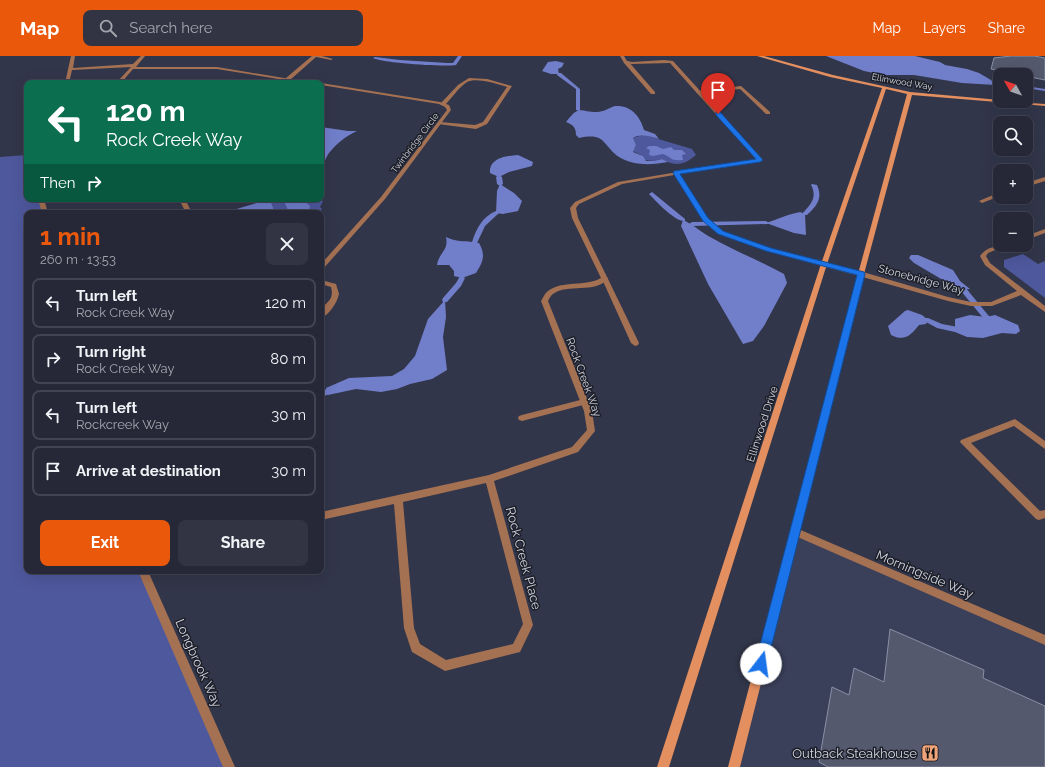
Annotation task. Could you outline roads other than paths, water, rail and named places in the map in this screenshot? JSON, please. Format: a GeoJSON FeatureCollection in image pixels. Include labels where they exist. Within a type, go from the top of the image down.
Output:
{"type":"FeatureCollection","features":[{"type":"Feature","properties":{"kind":"street"},"geometry":{"type":"LineString","coordinates":[[68,80],[73,56]]}},
{"type":"Feature","properties":{"kind":"street"},"geometry":{"type":"LineString","coordinates":[[121,80],[143,56]]}},
{"type":"Feature","properties":{"kind":"street"},"geometry":{"type":"LineString","coordinates":[[288,79],[315,56],[331,59]]}},
{"type":"Feature","properties":{"kind":"street"},"geometry":{"type":"LineString","coordinates":[[622,56],[653,92]]}},
{"type":"Feature","properties":{"kind":"street","name":"Ellinwood Way"},"geometry":{"type":"LineString","coordinates":[[759,56],[832,76],[910,93],[1045,105]]}},
{"type":"Feature","properties":{"kind":"street"},"geometry":{"type":"LineString","coordinates":[[626,62],[671,62],[760,160],[620,183],[577,203],[573,208],[575,218],[635,343]]}},
{"type":"Feature","properties":{"kind":"street"},"geometry":{"type":"LineString","coordinates":[[70,69],[133,66],[217,68],[294,80]]}},
{"type":"Feature","properties":{"kind":"street"},"geometry":{"type":"LineString","coordinates":[[440,123],[476,127],[485,123],[510,86],[472,79],[466,80],[443,104]]}},
{"type":"Feature","properties":{"kind":"street","name":"Twinbridge Circle"},"geometry":{"type":"LineString","coordinates":[[324,84],[443,104],[447,106],[449,110],[383,198],[324,265]]}},
{"type":"Feature","properties":{"kind":"street"},"geometry":{"type":"LineString","coordinates":[[698,92],[741,87],[768,113]]}},
{"type":"Feature","properties":{"kind":"street","name":"Ellinwood Drive"},"geometry":{"type":"LineString","coordinates":[[664,767],[824,264],[884,88]]}},
{"type":"Feature","properties":{"kind":"street"},"geometry":{"type":"LineString","coordinates":[[734,767],[796,532],[861,274],[910,93]]}},
{"type":"Feature","properties":{"kind":"street"},"geometry":{"type":"LineString","coordinates":[[676,173],[705,220],[720,233],[769,250],[861,274]]}},
{"type":"Feature","properties":{"kind":"street"},"geometry":{"type":"LineString","coordinates":[[1033,183],[1045,179]]}},
{"type":"Feature","properties":{"kind":"street"},"geometry":{"type":"LineString","coordinates":[[982,200],[993,196]]}},
{"type":"Feature","properties":{"kind":"street"},"geometry":{"type":"LineString","coordinates":[[1033,235],[1045,231]]}},
{"type":"Feature","properties":{"kind":"street"},"geometry":{"type":"LineString","coordinates":[[993,249],[986,252],[983,256],[987,264],[1045,310]]}},
{"type":"Feature","properties":{"kind":"street","name":"Stonebridge Way"},"geometry":{"type":"LineString","coordinates":[[861,274],[970,304],[992,304],[1022,292]]}},
{"type":"Feature","properties":{"kind":"street","name":"Rock Creek Way"},"geometry":{"type":"LineString","coordinates":[[324,515],[489,479],[576,450],[591,431],[588,411],[544,300],[551,292],[562,288],[596,284],[605,279]]}},
{"type":"Feature","properties":{"kind":"street"},"geometry":{"type":"LineString","coordinates":[[324,283],[334,286],[336,291],[335,298],[324,312]]}},
{"type":"Feature","properties":{"kind":"street"},"geometry":{"type":"LineString","coordinates":[[522,418],[584,402]]}},
{"type":"Feature","properties":{"kind":"street"},"geometry":{"type":"LineString","coordinates":[[1045,446],[1015,422],[964,442],[1039,516],[1045,514]]}},
{"type":"Feature","properties":{"kind":"street","name":"Rock Creek Place"},"geometry":{"type":"LineString","coordinates":[[398,500],[409,628],[416,648],[445,666],[516,648],[528,625],[489,479]]}},
{"type":"Feature","properties":{"kind":"street","name":"Morningside Way"},"geometry":{"type":"LineString","coordinates":[[796,532],[1045,640]]}},
{"type":"Feature","properties":{"kind":"street","name":"Longbrook Way"},"geometry":{"type":"LineString","coordinates":[[144,574],[229,767]]}},
{"type":"Feature","properties":{"kind":"waterway"},"geometry":{"type":"LineString","coordinates":[[375,58],[400,62],[447,65],[454,64],[460,56]]}},
{"type":"Feature","properties":{"kind":"waterway"},"geometry":{"type":"LineString","coordinates":[[559,74],[578,89],[578,110]]}},
{"type":"Feature","properties":{"kind":"waterway"},"geometry":{"type":"LineString","coordinates":[[1033,88],[1045,90]]}},
{"type":"Feature","properties":{"kind":"waterway"},"geometry":{"type":"LineString","coordinates":[[499,177],[500,184]]}},
{"type":"Feature","properties":{"kind":"waterway"},"geometry":{"type":"LineString","coordinates":[[805,214],[816,201],[817,193],[814,185]]}},
{"type":"Feature","properties":{"kind":"waterway"},"geometry":{"type":"LineString","coordinates":[[652,194],[669,210],[683,220]]}},
{"type":"Feature","properties":{"kind":"waterway"},"geometry":{"type":"LineString","coordinates":[[475,242],[482,225],[488,218],[496,213]]}},
{"type":"Feature","properties":{"kind":"waterway"},"geometry":{"type":"LineString","coordinates":[[692,224],[766,223]]}},
{"type":"Feature","properties":{"kind":"waterway"},"geometry":{"type":"LineString","coordinates":[[445,300],[459,284],[462,278]]}},
{"type":"Feature","properties":{"kind":"waterway"},"geometry":{"type":"LineString","coordinates":[[963,289],[986,317]]}},
{"type":"Feature","properties":{"kind":"waterway"},"geometry":{"type":"LineString","coordinates":[[928,320],[940,326],[955,329]]}},
{"type":"Feature","properties":{"kind":"place","name":"Outback Steakhouse"},"geometry":{"type":"Point","coordinates":[930,753]}}]}
